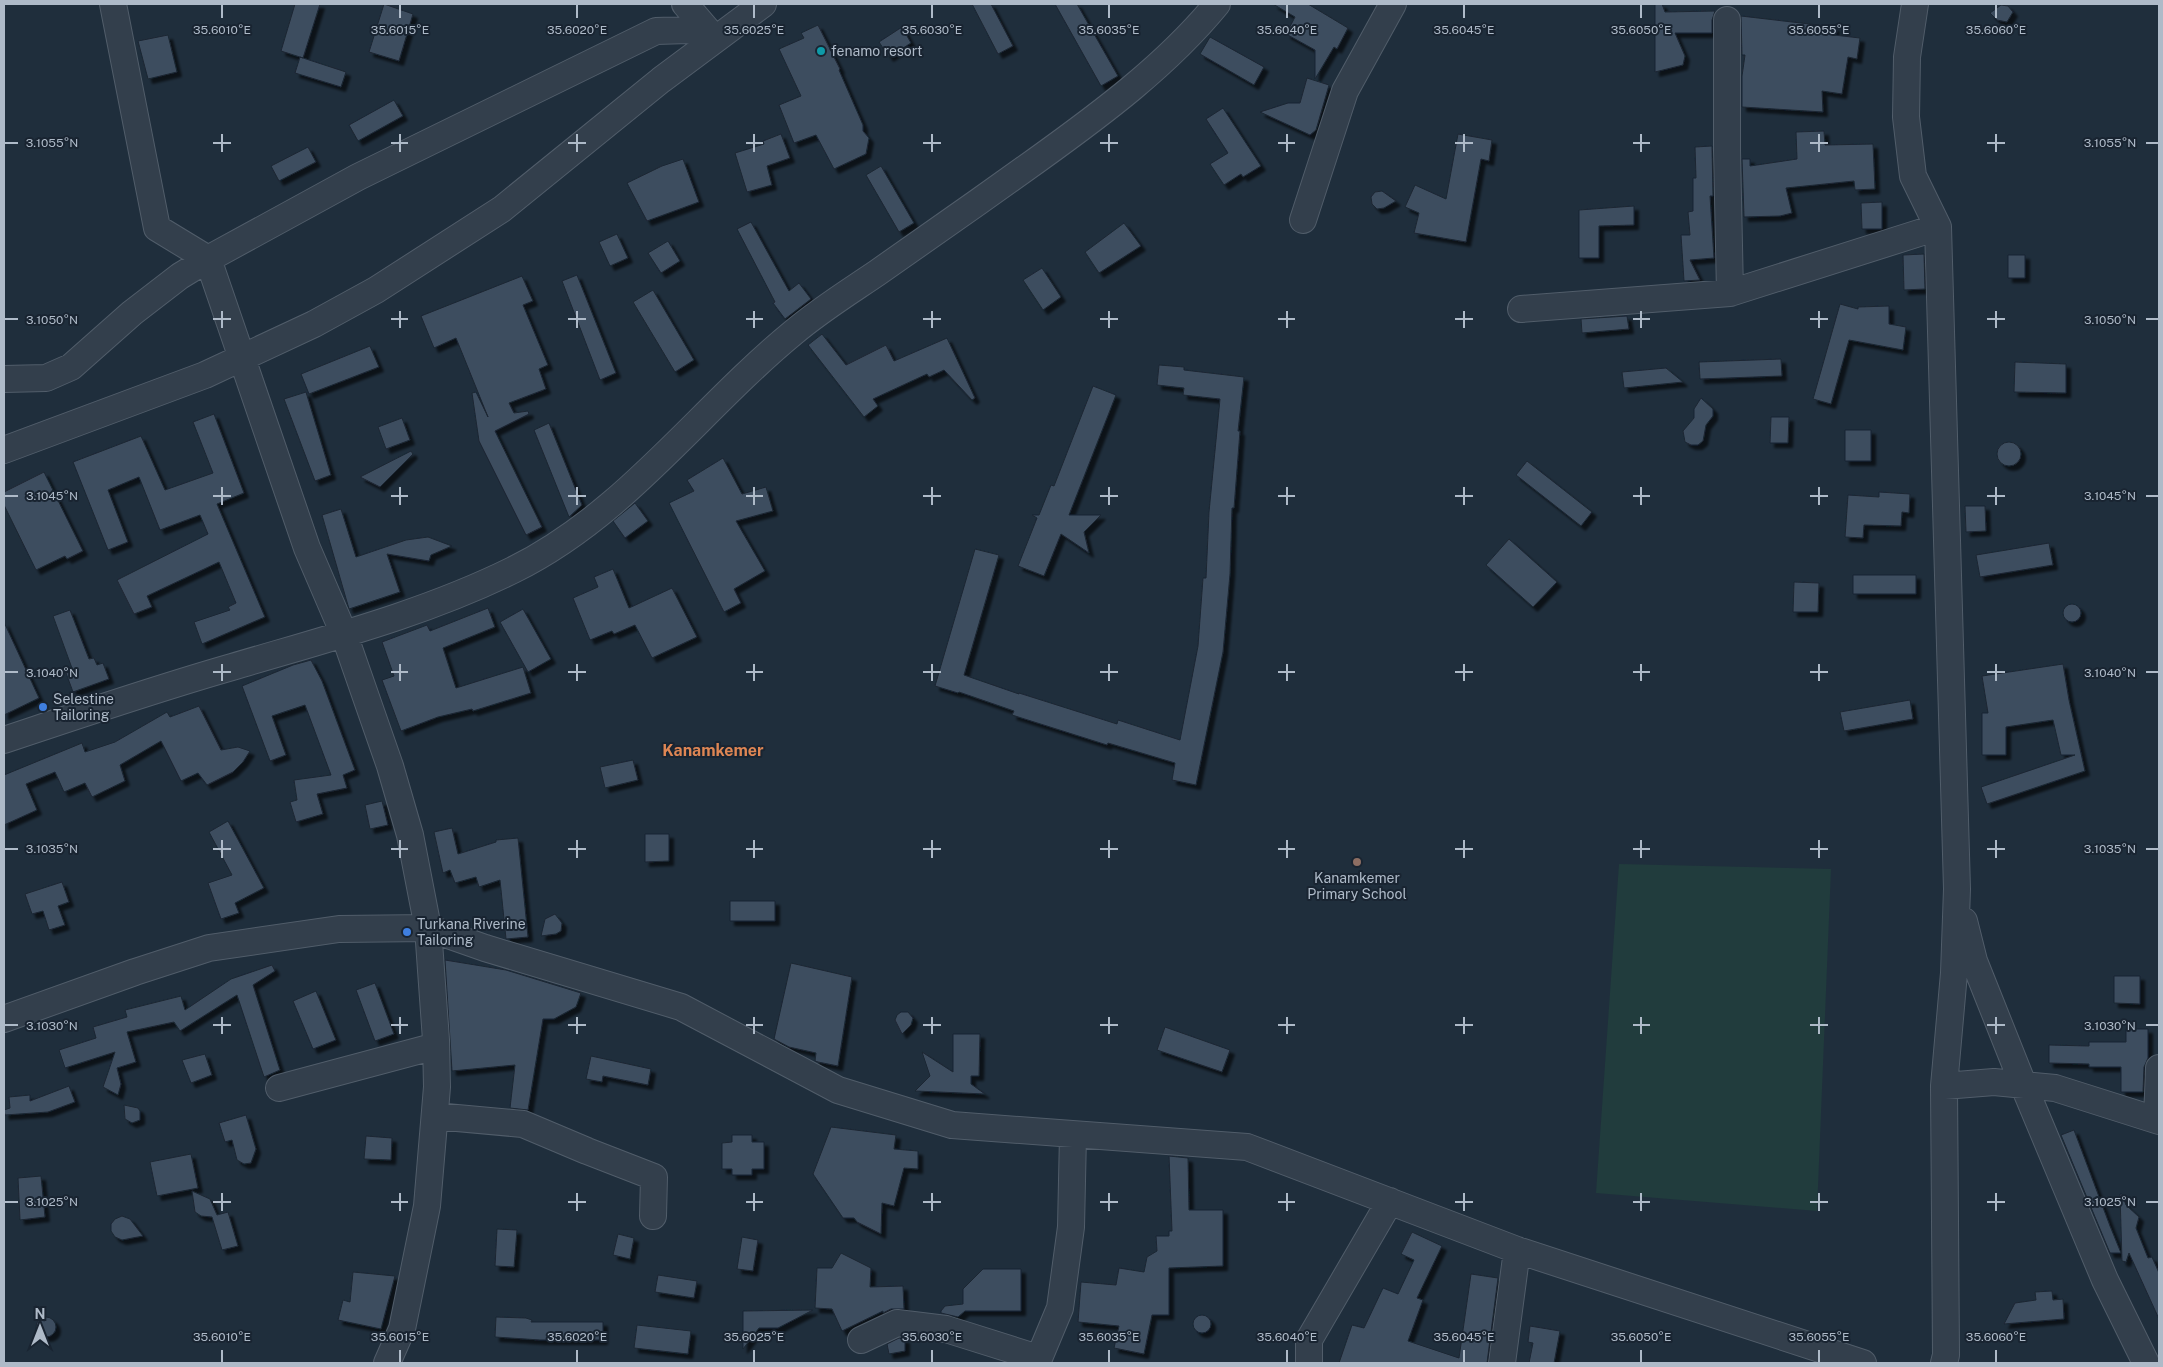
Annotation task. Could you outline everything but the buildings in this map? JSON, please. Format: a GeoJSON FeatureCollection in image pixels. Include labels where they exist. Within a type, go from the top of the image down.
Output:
{"type":"FeatureCollection","features":[{"type":"Feature","properties":{"kind":"street"},"geometry":{"type":"LineString","coordinates":[[113,4],[156,228],[208,259],[307,548],[344,634],[390,766],[410,835],[428,928],[437,1087],[427,1206],[402,1329],[387,1363]]}},
{"type":"Feature","properties":{"kind":"street"},"geometry":{"type":"LineString","coordinates":[[685,4],[715,39]]}},
{"type":"Feature","properties":{"kind":"street"},"geometry":{"type":"LineString","coordinates":[[4,450],[178,387],[314,324],[376,290],[502,208],[653,86],[763,4]]}},
{"type":"Feature","properties":{"kind":"street"},"geometry":{"type":"LineString","coordinates":[[4,740],[148,691],[344,634],[469,590],[548,552],[580,530],[639,480],[741,379],[794,332],[1096,118],[1167,56],[1204,20],[1217,4]]}},
{"type":"Feature","properties":{"kind":"street"},"geometry":{"type":"LineString","coordinates":[[1303,220],[1345,91],[1393,4]]}},
{"type":"Feature","properties":{"kind":"street"},"geometry":{"type":"LineString","coordinates":[[1915,4],[1907,57],[1906,117],[1913,176],[1938,226],[1956,889],[1954,973],[1944,1086],[1946,1355],[1944,1363]]}},
{"type":"Feature","properties":{"kind":"street"},"geometry":{"type":"LineString","coordinates":[[1727,20],[1730,293]]}},
{"type":"Feature","properties":{"kind":"street"},"geometry":{"type":"LineString","coordinates":[[4,379],[46,378],[71,367],[132,313],[180,276],[208,259],[358,178],[656,31],[688,30],[715,39]]}},
{"type":"Feature","properties":{"kind":"street"},"geometry":{"type":"LineString","coordinates":[[1521,310],[1730,293],[1938,226]]}},
{"type":"Feature","properties":{"kind":"street"},"geometry":{"type":"LineString","coordinates":[[1956,889],[1974,961],[2023,1084],[2105,1280],[2146,1363]]}},
{"type":"Feature","properties":{"kind":"street"},"geometry":{"type":"LineString","coordinates":[[4,1019],[135,972],[209,948],[339,929],[428,928],[485,948],[681,1007],[838,1090],[952,1125],[1247,1147],[1516,1250],[1863,1363]]}},
{"type":"Feature","properties":{"kind":"street"},"geometry":{"type":"LineString","coordinates":[[279,1088],[436,1046]]}},
{"type":"Feature","properties":{"kind":"street"},"geometry":{"type":"LineString","coordinates":[[1944,1086],[1994,1082],[2055,1088],[2158,1120],[2159,1068]]}},
{"type":"Feature","properties":{"kind":"street"},"geometry":{"type":"LineString","coordinates":[[435,1116],[523,1124],[654,1177],[653,1216]]}},
{"type":"Feature","properties":{"kind":"street"},"geometry":{"type":"LineString","coordinates":[[861,1340],[897,1323],[946,1329],[1038,1361],[1060,1308],[1071,1227],[1073,1135]]}},
{"type":"Feature","properties":{"kind":"street"},"geometry":{"type":"LineString","coordinates":[[1309,1363],[1309,1340],[1390,1201]]}},
{"type":"Feature","properties":{"kind":"street"},"geometry":{"type":"LineString","coordinates":[[1502,1363],[1516,1250]]}},
{"type":"Feature","properties":{"kind":"green space"},"geometry":{"type":"Polygon","coordinates":[[[1619,864],[1831,869],[1817,1211],[1596,1193],[1619,864]]]}},
{"type":"Feature","properties":{"kind":"place","name":"fenamo resort"},"geometry":{"type":"Point","coordinates":[821,51]}},
{"type":"Feature","properties":{"kind":"place","name":"Selestine Tailoring"},"geometry":{"type":"Point","coordinates":[43,707]}},
{"type":"Feature","properties":{"kind":"place","name":"Kanamkemer Primary School"},"geometry":{"type":"Point","coordinates":[1357,862]}},
{"type":"Feature","properties":{"kind":"place","name":"Turkana Riverine Tailoring"},"geometry":{"type":"Point","coordinates":[407,932]}},
{"type":"Feature","properties":{"kind":"district","name":"Kanamkemer"},"geometry":{"type":"Point","coordinates":[713,750]}}]}
